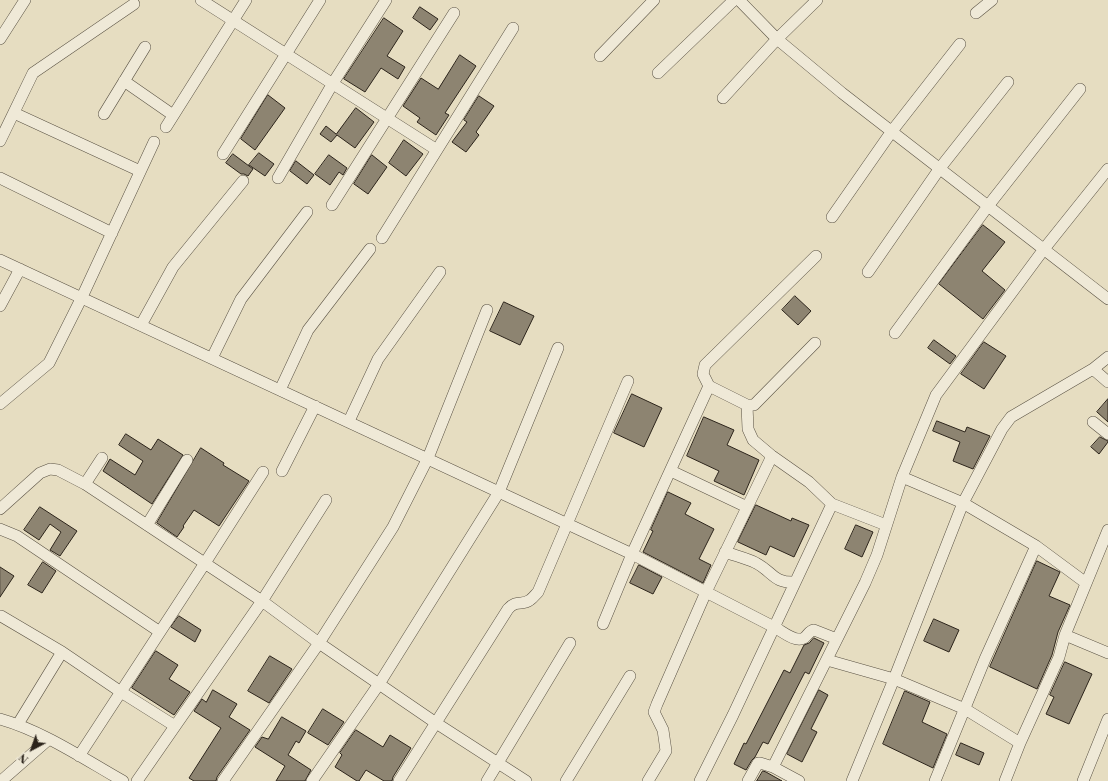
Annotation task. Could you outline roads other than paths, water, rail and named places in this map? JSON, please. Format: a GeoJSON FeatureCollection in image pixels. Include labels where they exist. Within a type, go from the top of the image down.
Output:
{"type":"FeatureCollection","features":[{"type":"Feature","properties":{"kind":"street"},"geometry":{"type":"LineString","coordinates":[[0,39],[25,0]]}},
{"type":"Feature","properties":{"kind":"street"},"geometry":{"type":"LineString","coordinates":[[201,0],[437,150]]}},
{"type":"Feature","properties":{"kind":"street"},"geometry":{"type":"LineString","coordinates":[[166,127],[246,0]]}},
{"type":"Feature","properties":{"kind":"street"},"geometry":{"type":"LineString","coordinates":[[223,154],[320,0]]}},
{"type":"Feature","properties":{"kind":"street"},"geometry":{"type":"LineString","coordinates":[[278,178],[333,83],[386,0]]}},
{"type":"Feature","properties":{"kind":"street"},"geometry":{"type":"LineString","coordinates":[[600,56],[654,0]]}},
{"type":"Feature","properties":{"kind":"street"},"geometry":{"type":"LineString","coordinates":[[658,73],[734,0]]}},
{"type":"Feature","properties":{"kind":"street"},"geometry":{"type":"LineString","coordinates":[[739,0],[777,40],[842,93],[1106,295]]}},
{"type":"Feature","properties":{"kind":"street"},"geometry":{"type":"LineString","coordinates":[[723,98],[817,0]]}},
{"type":"Feature","properties":{"kind":"street"},"geometry":{"type":"LineString","coordinates":[[976,13],[992,0]]}},
{"type":"Feature","properties":{"kind":"street"},"geometry":{"type":"LineString","coordinates":[[0,141],[33,73],[134,4]]}},
{"type":"Feature","properties":{"kind":"street"},"geometry":{"type":"LineString","coordinates":[[332,205],[454,13]]}},
{"type":"Feature","properties":{"kind":"street"},"geometry":{"type":"LineString","coordinates":[[382,238],[513,28]]}},
{"type":"Feature","properties":{"kind":"street"},"geometry":{"type":"LineString","coordinates":[[832,217],[892,131],[960,44]]}},
{"type":"Feature","properties":{"kind":"street"},"geometry":{"type":"LineString","coordinates":[[104,114],[146,47]]}},
{"type":"Feature","properties":{"kind":"street"},"geometry":{"type":"LineString","coordinates":[[124,81],[173,115]]}},
{"type":"Feature","properties":{"kind":"street"},"geometry":{"type":"LineString","coordinates":[[868,272],[940,168],[1008,82]]}},
{"type":"Feature","properties":{"kind":"street"},"geometry":{"type":"LineString","coordinates":[[895,333],[988,206],[1080,89]]}},
{"type":"Feature","properties":{"kind":"street"},"geometry":{"type":"LineString","coordinates":[[14,112],[140,171]]}},
{"type":"Feature","properties":{"kind":"street"},"geometry":{"type":"LineString","coordinates":[[0,404],[49,363],[82,297],[154,142]]}},
{"type":"Feature","properties":{"kind":"street"},"geometry":{"type":"LineString","coordinates":[[772,767],[865,583],[877,555],[902,477],[936,395],[1044,249],[1108,169]]}},
{"type":"Feature","properties":{"kind":"street"},"geometry":{"type":"LineString","coordinates":[[0,178],[112,233]]}},
{"type":"Feature","properties":{"kind":"street"},"geometry":{"type":"LineString","coordinates":[[141,325],[173,266],[243,181]]}},
{"type":"Feature","properties":{"kind":"street"},"geometry":{"type":"LineString","coordinates":[[212,358],[241,299],[307,212]]}},
{"type":"Feature","properties":{"kind":"street"},"geometry":{"type":"LineString","coordinates":[[280,390],[308,330],[370,249]]}},
{"type":"Feature","properties":{"kind":"street"},"geometry":{"type":"LineString","coordinates":[[815,343],[754,404],[747,405],[709,386],[703,374],[705,365],[816,256]]}},
{"type":"Feature","properties":{"kind":"street"},"geometry":{"type":"LineString","coordinates":[[0,260],[632,554],[798,639],[802,638],[811,630],[838,639]]}},
{"type":"Feature","properties":{"kind":"street"},"geometry":{"type":"LineString","coordinates":[[0,306],[20,269]]}},
{"type":"Feature","properties":{"kind":"street"},"geometry":{"type":"LineString","coordinates":[[349,422],[378,359],[440,272]]}},
{"type":"Feature","properties":{"kind":"street"},"geometry":{"type":"LineString","coordinates":[[223,781],[319,643],[394,527],[428,458],[487,310]]}},
{"type":"Feature","properties":{"kind":"street"},"geometry":{"type":"LineString","coordinates":[[312,781],[379,684],[499,492],[558,348]]}},
{"type":"Feature","properties":{"kind":"street"},"geometry":{"type":"LineString","coordinates":[[852,781],[963,503],[1002,429],[1011,417],[1093,369],[1108,357]]}},
{"type":"Feature","properties":{"kind":"street"},"geometry":{"type":"LineString","coordinates":[[1093,369],[1108,382]]}},
{"type":"Feature","properties":{"kind":"street"},"geometry":{"type":"LineString","coordinates":[[399,781],[508,609],[513,604],[526,602],[532,599],[538,592],[628,381]]}},
{"type":"Feature","properties":{"kind":"street"},"geometry":{"type":"LineString","coordinates":[[603,624],[632,554],[709,386]]}},
{"type":"Feature","properties":{"kind":"street"},"geometry":{"type":"LineString","coordinates":[[747,405],[748,428],[753,440],[772,456],[809,482],[832,504],[886,525]]}},
{"type":"Feature","properties":{"kind":"street"},"geometry":{"type":"LineString","coordinates":[[282,471],[315,406]]}},
{"type":"Feature","properties":{"kind":"street"},"geometry":{"type":"LineString","coordinates":[[1093,422],[1108,434]]}},
{"type":"Feature","properties":{"kind":"street"},"geometry":{"type":"LineString","coordinates":[[648,781],[666,751],[662,730],[654,712],[657,704],[706,592],[772,456]]}},
{"type":"Feature","properties":{"kind":"street"},"geometry":{"type":"LineString","coordinates":[[85,484],[102,458]]}},
{"type":"Feature","properties":{"kind":"street"},"geometry":{"type":"LineString","coordinates":[[147,525],[187,460]]}},
{"type":"Feature","properties":{"kind":"street"},"geometry":{"type":"LineString","coordinates":[[0,509],[40,472],[50,469],[58,470],[85,484],[262,600],[319,643],[436,723],[526,781]]}},
{"type":"Feature","properties":{"kind":"street"},"geometry":{"type":"LineString","coordinates":[[670,471],[747,507]]}},
{"type":"Feature","properties":{"kind":"street"},"geometry":{"type":"LineString","coordinates":[[79,756],[263,472]]}},
{"type":"Feature","properties":{"kind":"street"},"geometry":{"type":"LineString","coordinates":[[902,477],[963,503],[1036,546],[1086,583]]}},
{"type":"Feature","properties":{"kind":"street"},"geometry":{"type":"LineString","coordinates":[[137,781],[262,600],[326,500]]}},
{"type":"Feature","properties":{"kind":"street"},"geometry":{"type":"LineString","coordinates":[[700,781],[733,715],[832,504]]}},
{"type":"Feature","properties":{"kind":"street"},"geometry":{"type":"LineString","coordinates":[[0,528],[17,536],[160,632]]}},
{"type":"Feature","properties":{"kind":"street"},"geometry":{"type":"LineString","coordinates":[[1005,781],[1020,743],[1059,657],[1065,635],[1108,530]]}},
{"type":"Feature","properties":{"kind":"street"},"geometry":{"type":"LineString","coordinates":[[935,781],[1036,546]]}},
{"type":"Feature","properties":{"kind":"street"},"geometry":{"type":"LineString","coordinates":[[725,552],[756,563],[784,582],[795,582]]}},
{"type":"Feature","properties":{"kind":"street"},"geometry":{"type":"LineString","coordinates":[[0,616],[62,652],[175,726]]}},
{"type":"Feature","properties":{"kind":"street"},"geometry":{"type":"LineString","coordinates":[[1065,635],[1108,653]]}},
{"type":"Feature","properties":{"kind":"street"},"geometry":{"type":"LineString","coordinates":[[487,781],[570,643]]}},
{"type":"Feature","properties":{"kind":"street"},"geometry":{"type":"LineString","coordinates":[[18,724],[62,652]]}},
{"type":"Feature","properties":{"kind":"street"},"geometry":{"type":"LineString","coordinates":[[827,660],[894,678],[965,709],[1020,743]]}},
{"type":"Feature","properties":{"kind":"street"},"geometry":{"type":"LineString","coordinates":[[566,781],[630,676]]}},
{"type":"Feature","properties":{"kind":"street"},"geometry":{"type":"LineString","coordinates":[[0,719],[18,724],[49,739],[123,781]]}},
{"type":"Feature","properties":{"kind":"street"},"geometry":{"type":"LineString","coordinates":[[1083,781],[1108,719]]}},
{"type":"Feature","properties":{"kind":"street"},"geometry":{"type":"LineString","coordinates":[[1,781],[49,739]]}},
{"type":"Feature","properties":{"kind":"street"},"geometry":{"type":"LineString","coordinates":[[748,781],[758,763],[772,767],[799,781]]}}]}
